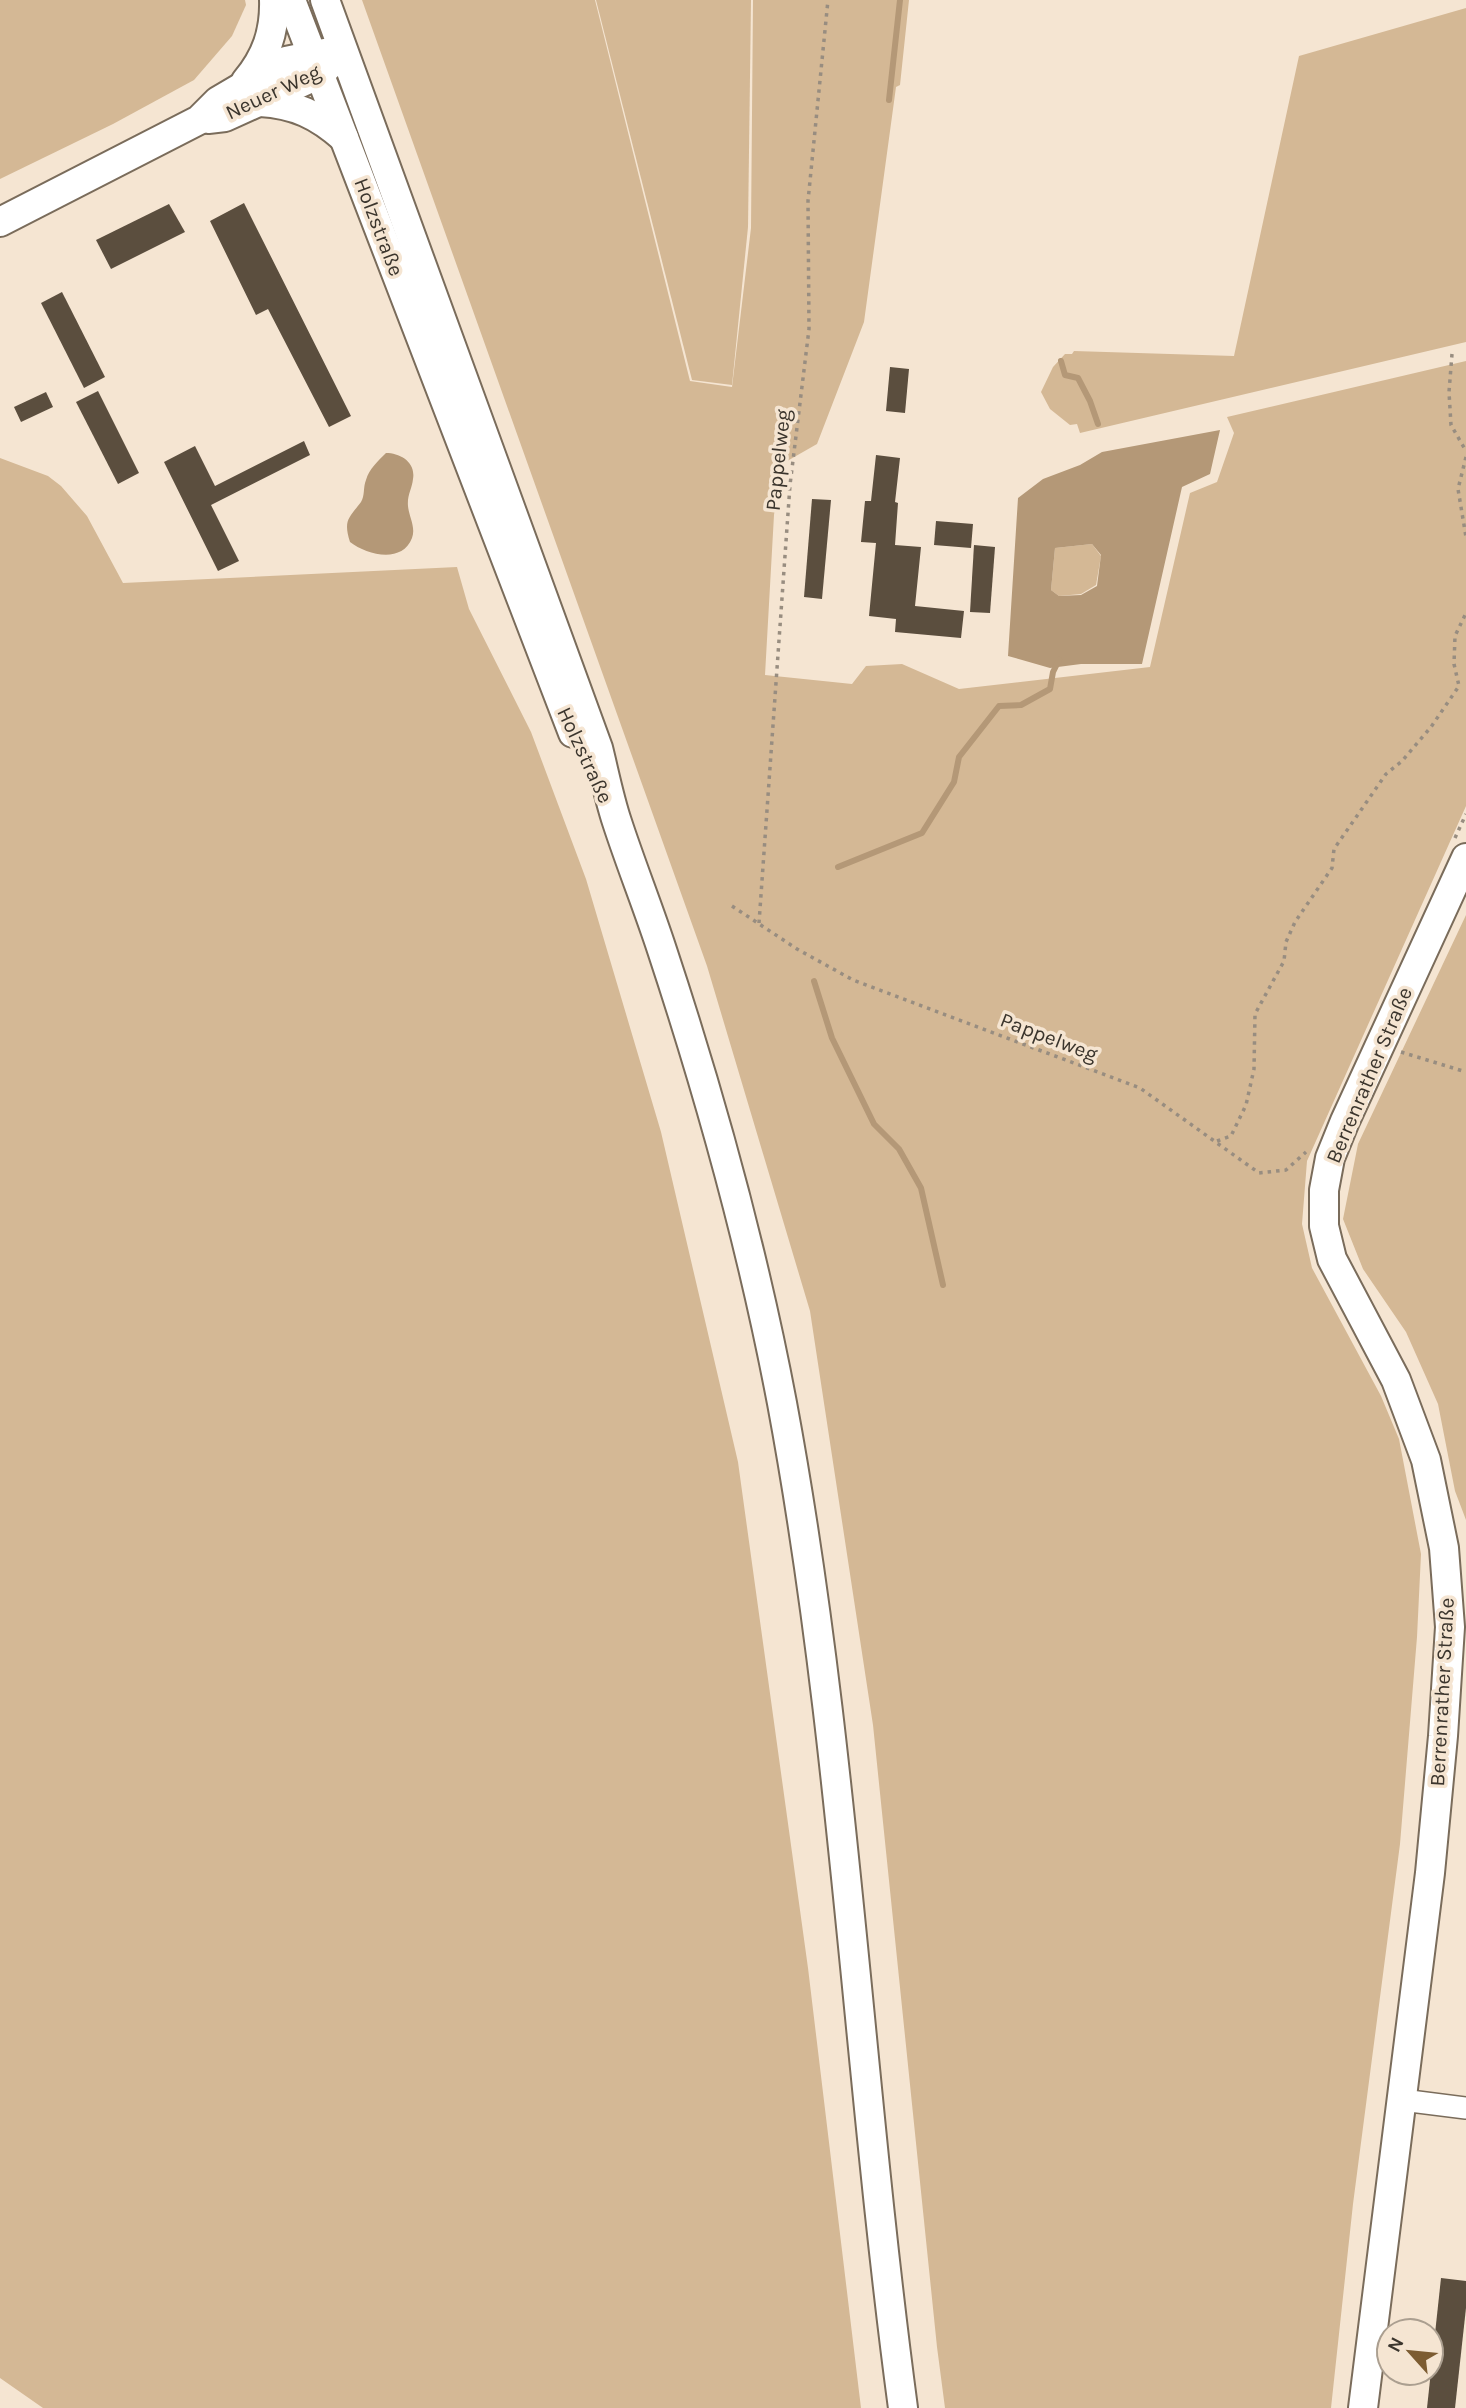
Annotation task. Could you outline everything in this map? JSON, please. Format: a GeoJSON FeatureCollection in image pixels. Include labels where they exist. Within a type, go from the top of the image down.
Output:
{"type":"FeatureCollection","features":[{"type":"Feature","properties":{"kind":"main road"},"geometry":{"type":"LineString","coordinates":[[274,0],[272,32],[257,67],[250,95],[307,111],[327,123],[347,141]]}},
{"type":"Feature","properties":{"kind":"main road","name":"Holzstraße"},"geometry":{"type":"LineString","coordinates":[[291,0],[583,760],[615,817]]}},
{"type":"Feature","properties":{"kind":"main road","name":"Holzstraße"},"geometry":{"type":"LineString","coordinates":[[325,0],[598,748],[615,817]]}},
{"type":"Feature","properties":{"kind":"main road","name":"Neuer Weg"},"geometry":{"type":"LineString","coordinates":[[0,222],[200,120],[218,101],[250,95],[343,50]]}},
{"type":"Feature","properties":{"kind":"main road"},"geometry":{"type":"LineString","coordinates":[[615,817],[663,951],[716,1126],[781,1400],[808,1558],[829,1709],[889,2302],[903,2408]]}},
{"type":"Feature","properties":{"kind":"main road","name":"Berrenrather Straße"},"geometry":{"type":"LineString","coordinates":[[1363,2408],[1430,1873],[1450,1627],[1444,1548],[1426,1460],[1396,1380],[1332,1259],[1324,1226],[1324,1190],[1330,1158],[1460,848]]}},
{"type":"Feature","properties":{"kind":"lane"},"geometry":{"type":"LineString","coordinates":[[1402,2100],[1466,2108]]}},
{"type":"Feature","properties":{"kind":"path","name":"Pappelweg"},"geometry":{"type":"LineString","coordinates":[[759,923],[790,485],[809,329],[808,201],[828,0]]}},
{"type":"Feature","properties":{"kind":"path"},"geometry":{"type":"LineString","coordinates":[[1452,354],[1451,425],[1466,451]]}},
{"type":"Feature","properties":{"kind":"path"},"geometry":{"type":"LineString","coordinates":[[1466,457],[1458,489],[1466,537]]}},
{"type":"Feature","properties":{"kind":"path"},"geometry":{"type":"LineString","coordinates":[[1217,1141],[1231,1136],[1246,1105],[1254,1069],[1255,1014],[1284,961],[1286,942],[1295,922],[1332,867],[1334,849],[1385,774],[1402,761],[1460,687],[1454,664],[1455,636],[1466,613]]}},
{"type":"Feature","properties":{"kind":"path"},"geometry":{"type":"LineString","coordinates":[[1460,848],[1466,814]]}},
{"type":"Feature","properties":{"kind":"path","name":"Pappelweg"},"geometry":{"type":"LineString","coordinates":[[732,906],[797,949],[853,980],[1140,1088],[1259,1173],[1286,1170],[1313,1146]]}},
{"type":"Feature","properties":{"kind":"path"},"geometry":{"type":"LineString","coordinates":[[1380,1044],[1466,1072]]}},
{"type":"Feature","properties":{"kind":"shaded area"},"geometry":{"type":"Polygon","coordinates":[[[0,0],[245,0],[246,5],[232,36],[194,80],[113,124],[0,179],[0,0]]]}},
{"type":"Feature","properties":{"kind":"shaded area"},"geometry":{"type":"Polygon","coordinates":[[[362,0],[595,0],[690,381],[732,387],[751,228],[753,0],[909,0],[900,85],[896,87],[864,322],[817,444],[782,464],[774,515],[765,675],[852,684],[866,666],[902,664],[959,689],[1150,667],[1190,493],[1217,482],[1234,433],[1227,417],[1466,361],[1466,806],[1307,1161],[1302,1224],[1312,1268],[1381,1396],[1399,1439],[1421,1554],[1400,1844],[1353,2204],[1331,2408],[945,2408],[873,1725],[810,1311],[707,966],[362,0]]]}},
{"type":"Feature","properties":{"kind":"shaded area"},"geometry":{"type":"Polygon","coordinates":[[[596,0],[751,0],[748,227],[732,385],[692,380],[596,0]]]}},
{"type":"Feature","properties":{"kind":"shaded area"},"geometry":{"type":"Polygon","coordinates":[[[1466,8],[1466,342],[1080,433],[1077,424],[1070,425],[1050,409],[1041,392],[1053,367],[1065,354],[1072,354],[1074,351],[1234,356],[1299,56],[1466,8]]]}},
{"type":"Feature","properties":{"kind":"shaded area"},"geometry":{"type":"Polygon","coordinates":[[[1220,430],[1210,474],[1182,487],[1142,664],[1081,664],[1050,668],[1008,656],[1018,498],[1043,479],[1080,465],[1102,452],[1220,430]],[[1092,544],[1055,548],[1051,590],[1059,596],[1081,595],[1097,586],[1101,555],[1092,544]]]}},
{"type":"Feature","properties":{"kind":"shaded area"},"geometry":{"type":"Polygon","coordinates":[[[386,453],[401,457],[412,468],[413,479],[408,502],[413,530],[407,546],[400,551],[384,555],[365,551],[350,542],[347,524],[362,500],[369,472],[386,453]]]}},
{"type":"Feature","properties":{"kind":"shaded area"},"geometry":{"type":"Polygon","coordinates":[[[0,458],[48,476],[61,486],[87,516],[123,583],[457,567],[469,609],[531,732],[586,879],[661,1132],[738,1462],[808,1968],[861,2408],[43,2408],[0,2378],[0,458]]]}},
{"type":"Feature","properties":{"kind":"shaded area"},"geometry":{"type":"Polygon","coordinates":[[[1092,544],[1101,556],[1096,585],[1081,594],[1059,596],[1051,590],[1055,548],[1092,544]]]}},
{"type":"Feature","properties":{"kind":"shaded area"},"geometry":{"type":"Polygon","coordinates":[[[1466,915],[1466,1520],[1455,1491],[1438,1404],[1406,1332],[1363,1269],[1343,1219],[1358,1144],[1466,915]]]}},
{"type":"Feature","properties":{"kind":"building"},"geometry":{"type":"Polygon","coordinates":[[[244,203],[351,416],[329,427],[268,309],[256,315],[210,221],[244,203]]]}},
{"type":"Feature","properties":{"kind":"building"},"geometry":{"type":"Polygon","coordinates":[[[169,204],[185,232],[111,269],[96,240],[169,204]]]}},
{"type":"Feature","properties":{"kind":"building"},"geometry":{"type":"Polygon","coordinates":[[[62,292],[105,377],[84,388],[41,303],[62,292]]]}},
{"type":"Feature","properties":{"kind":"building"},"geometry":{"type":"Polygon","coordinates":[[[890,367],[909,369],[905,413],[886,411],[890,367]]]}},
{"type":"Feature","properties":{"kind":"building"},"geometry":{"type":"Polygon","coordinates":[[[98,391],[139,473],[118,484],[76,402],[98,391]]]}},
{"type":"Feature","properties":{"kind":"building"},"geometry":{"type":"Polygon","coordinates":[[[46,392],[53,407],[21,422],[14,407],[46,392]]]}},
{"type":"Feature","properties":{"kind":"building"},"geometry":{"type":"Polygon","coordinates":[[[304,441],[310,455],[211,505],[239,561],[218,571],[164,462],[195,446],[215,486],[304,441]]]}},
{"type":"Feature","properties":{"kind":"building"},"geometry":{"type":"Polygon","coordinates":[[[876,455],[900,458],[895,502],[898,503],[895,545],[921,547],[915,606],[964,611],[961,638],[895,632],[896,619],[869,616],[876,543],[861,542],[865,501],[871,501],[876,455]]]}},
{"type":"Feature","properties":{"kind":"building"},"geometry":{"type":"Polygon","coordinates":[[[812,499],[831,500],[822,599],[804,597],[812,499]]]}},
{"type":"Feature","properties":{"kind":"building"},"geometry":{"type":"Polygon","coordinates":[[[936,521],[973,524],[971,548],[934,545],[936,521]]]}},
{"type":"Feature","properties":{"kind":"building"},"geometry":{"type":"Polygon","coordinates":[[[974,545],[995,547],[990,613],[970,612],[974,545]]]}},
{"type":"Feature","properties":{"kind":"building"},"geometry":{"type":"Polygon","coordinates":[[[1441,2278],[1466,2281],[1466,2308],[1455,2408],[1427,2408],[1429,2387],[1445,2387],[1445,2317],[1437,2317],[1441,2278]]]}},
{"type":"Feature","properties":{"kind":"waterway"},"geometry":{"type":"LineString","coordinates":[[889,100],[900,0]]}},
{"type":"Feature","properties":{"kind":"waterway"},"geometry":{"type":"LineString","coordinates":[[1061,361],[1065,375],[1078,378],[1098,424]]}},
{"type":"Feature","properties":{"kind":"waterway"},"geometry":{"type":"LineString","coordinates":[[838,867],[922,833],[954,782],[959,757],[999,706],[1021,705],[1050,689],[1053,672],[1059,660]]}},
{"type":"Feature","properties":{"kind":"waterway"},"geometry":{"type":"LineString","coordinates":[[814,981],[832,1038],[874,1124],[899,1149],[921,1188],[943,1285]]}}]}
